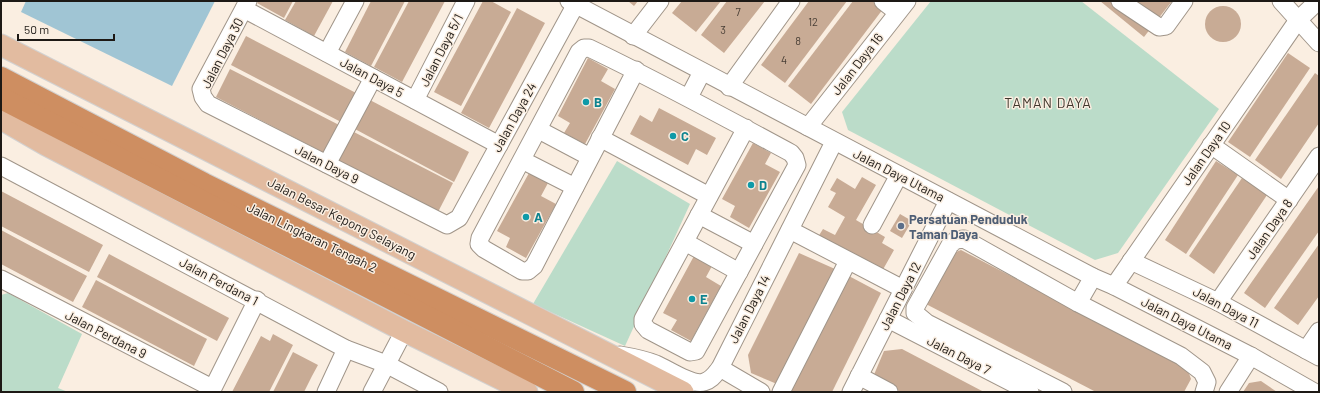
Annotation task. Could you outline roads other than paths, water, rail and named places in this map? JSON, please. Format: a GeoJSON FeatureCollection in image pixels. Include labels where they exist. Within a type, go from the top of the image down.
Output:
{"type":"FeatureCollection","features":[{"type":"Feature","properties":{"kind":"highway","name":"Jalan Lingkaran Tengah 2"},"geometry":{"type":"LineString","coordinates":[[1,78],[199,191],[573,392]]}},
{"type":"Feature","properties":{"kind":"highway","name":"Jalan Lingkaran Tengah 2"},"geometry":{"type":"LineString","coordinates":[[1,98],[592,375],[625,392]]}},
{"type":"Feature","properties":{"kind":"main road","name":"Jalan Besar Kepong Selayang"},"geometry":{"type":"LineString","coordinates":[[1,45],[683,392]]}},
{"type":"Feature","properties":{"kind":"main road"},"geometry":{"type":"LineString","coordinates":[[1,119],[46,145],[527,392]]}},
{"type":"Feature","properties":{"kind":"street"},"geometry":{"type":"LineString","coordinates":[[327,53],[355,1]]}},
{"type":"Feature","properties":{"kind":"street","name":"Jalan Daya 5/1"},"geometry":{"type":"LineString","coordinates":[[415,100],[466,1]]}},
{"type":"Feature","properties":{"kind":"street"},"geometry":{"type":"LineString","coordinates":[[634,36],[660,1]]}},
{"type":"Feature","properties":{"kind":"street"},"geometry":{"type":"LineString","coordinates":[[729,87],[791,1]]}},
{"type":"Feature","properties":{"kind":"street"},"geometry":{"type":"LineString","coordinates":[[884,1],[902,7]]}},
{"type":"Feature","properties":{"kind":"street"},"geometry":{"type":"LineString","coordinates":[[1120,1],[1160,27],[1166,26],[1184,1]]}},
{"type":"Feature","properties":{"kind":"street"},"geometry":{"type":"LineString","coordinates":[[1281,1],[1319,44]]}},
{"type":"Feature","properties":{"kind":"street","name":"Jalan Daya 10"},"geometry":{"type":"LineString","coordinates":[[1114,286],[1298,20],[1318,1]]}},
{"type":"Feature","properties":{"kind":"street","name":"Jalan Daya Utama"},"geometry":{"type":"LineString","coordinates":[[572,3],[729,87],[1093,277],[1114,286],[1251,356],[1307,390]]}},
{"type":"Feature","properties":{"kind":"street","name":"Jalan Daya 24"},"geometry":{"type":"LineString","coordinates":[[447,225],[459,218],[499,145],[572,3]]}},
{"type":"Feature","properties":{"kind":"street","name":"Jalan Daya 5"},"geometry":{"type":"LineString","coordinates":[[246,5],[327,53],[499,145]]}},
{"type":"Feature","properties":{"kind":"street","name":"Jalan Daya 30"},"geometry":{"type":"LineString","coordinates":[[208,104],[203,97],[201,89],[246,5]]}},
{"type":"Feature","properties":{"kind":"street","name":"Jalan Daya 16"},"geometry":{"type":"LineString","coordinates":[[808,127],[902,7]]}},
{"type":"Feature","properties":{"kind":"street"},"geometry":{"type":"LineString","coordinates":[[636,70],[534,266],[528,271],[522,271],[484,250],[480,244],[480,238],[539,130],[579,52],[584,48],[589,48],[636,70],[746,128],[792,153],[797,165],[696,351],[690,352],[648,330],[643,324],[643,319],[746,128]]}},
{"type":"Feature","properties":{"kind":"street"},"geometry":{"type":"LineString","coordinates":[[688,98],[702,72]]}},
{"type":"Feature","properties":{"kind":"street"},"geometry":{"type":"LineString","coordinates":[[327,164],[373,78]]}},
{"type":"Feature","properties":{"kind":"street","name":"Jalan Daya 9"},"geometry":{"type":"LineString","coordinates":[[208,104],[447,225]]}},
{"type":"Feature","properties":{"kind":"street"},"geometry":{"type":"LineString","coordinates":[[539,130],[590,157]]}},
{"type":"Feature","properties":{"kind":"street"},"geometry":{"type":"LineString","coordinates":[[600,138],[709,196]]}},
{"type":"Feature","properties":{"kind":"street","name":"Jalan Daya 14"},"geometry":{"type":"LineString","coordinates":[[609,354],[635,357],[658,365],[695,383],[704,382],[712,378],[720,368],[834,142]]}},
{"type":"Feature","properties":{"kind":"street"},"geometry":{"type":"LineString","coordinates":[[1211,146],[1289,200]]}},
{"type":"Feature","properties":{"kind":"street","name":"Jalan Daya 8"},"geometry":{"type":"LineString","coordinates":[[1218,302],[1319,156]]}},
{"type":"Feature","properties":{"kind":"street"},"geometry":{"type":"LineString","coordinates":[[522,160],[575,187]]}},
{"type":"Feature","properties":{"kind":"street","name":"Jalan Perdana 1"},"geometry":{"type":"LineString","coordinates":[[1,166],[346,349],[386,364],[439,392]]}},
{"type":"Feature","properties":{"kind":"street"},"geometry":{"type":"LineString","coordinates":[[872,226],[899,175]]}},
{"type":"Feature","properties":{"kind":"street","name":"Jalan Daya 12"},"geometry":{"type":"LineString","coordinates":[[851,392],[948,201]]}},
{"type":"Feature","properties":{"kind":"street"},"geometry":{"type":"LineString","coordinates":[[699,215],[754,244]]}},
{"type":"Feature","properties":{"kind":"street"},"geometry":{"type":"LineString","coordinates":[[790,230],[903,289]]}},
{"type":"Feature","properties":{"kind":"street"},"geometry":{"type":"LineString","coordinates":[[1063,392],[1033,388],[927,323],[915,313],[915,308],[950,245],[956,240],[964,240],[1193,364],[1202,372],[1207,382],[1204,392]]}},
{"type":"Feature","properties":{"kind":"street"},"geometry":{"type":"LineString","coordinates":[[685,242],[739,272]]}},
{"type":"Feature","properties":{"kind":"street"},"geometry":{"type":"LineString","coordinates":[[781,392],[848,260]]}},
{"type":"Feature","properties":{"kind":"street","name":"Jalan Daya 11"},"geometry":{"type":"LineString","coordinates":[[1132,261],[1218,302],[1312,354]]}},
{"type":"Feature","properties":{"kind":"street"},"geometry":{"type":"LineString","coordinates":[[1078,303],[1093,277]]}},
{"type":"Feature","properties":{"kind":"street","name":"Jalan Perdana 9"},"geometry":{"type":"LineString","coordinates":[[1,279],[212,390]]}},
{"type":"Feature","properties":{"kind":"street"},"geometry":{"type":"LineString","coordinates":[[212,390],[256,300]]}},
{"type":"Feature","properties":{"kind":"street","name":"Jalan Daya 7"},"geometry":{"type":"LineString","coordinates":[[888,319],[1033,388]]}},
{"type":"Feature","properties":{"kind":"street"},"geometry":{"type":"LineString","coordinates":[[372,392],[404,330]]}},
{"type":"Feature","properties":{"kind":"street"},"geometry":{"type":"LineString","coordinates":[[1312,354],[1319,331]]}},
{"type":"Feature","properties":{"kind":"street"},"geometry":{"type":"LineString","coordinates":[[326,392],[346,349]]}},
{"type":"Feature","properties":{"kind":"street"},"geometry":{"type":"LineString","coordinates":[[1228,392],[1251,356]]}},
{"type":"Feature","properties":{"kind":"street"},"geometry":{"type":"LineString","coordinates":[[720,368],[761,392]]}},
{"type":"Feature","properties":{"kind":"street"},"geometry":{"type":"LineString","coordinates":[[859,376],[889,392]]}},
{"type":"Feature","properties":{"kind":"water"},"geometry":{"type":"Polygon","coordinates":[[[26,1],[215,1],[172,86],[21,12],[26,1]]]}},
{"type":"Feature","properties":{"kind":"place","name":"B"},"geometry":{"type":"Point","coordinates":[586,102]}},
{"type":"Feature","properties":{"kind":"place","name":"C"},"geometry":{"type":"Point","coordinates":[673,136]}},
{"type":"Feature","properties":{"kind":"place","name":"D"},"geometry":{"type":"Point","coordinates":[751,185]}},
{"type":"Feature","properties":{"kind":"place","name":"A"},"geometry":{"type":"Point","coordinates":[526,217]}},
{"type":"Feature","properties":{"kind":"place","name":"Persatuan Penduduk Taman Daya"},"geometry":{"type":"Point","coordinates":[901,226]}},
{"type":"Feature","properties":{"kind":"place","name":"E"},"geometry":{"type":"Point","coordinates":[692,299]}},
{"type":"Feature","properties":{"kind":"district","name":"TAMAN DAYA"},"geometry":{"type":"Point","coordinates":[1048,103]}}]}
